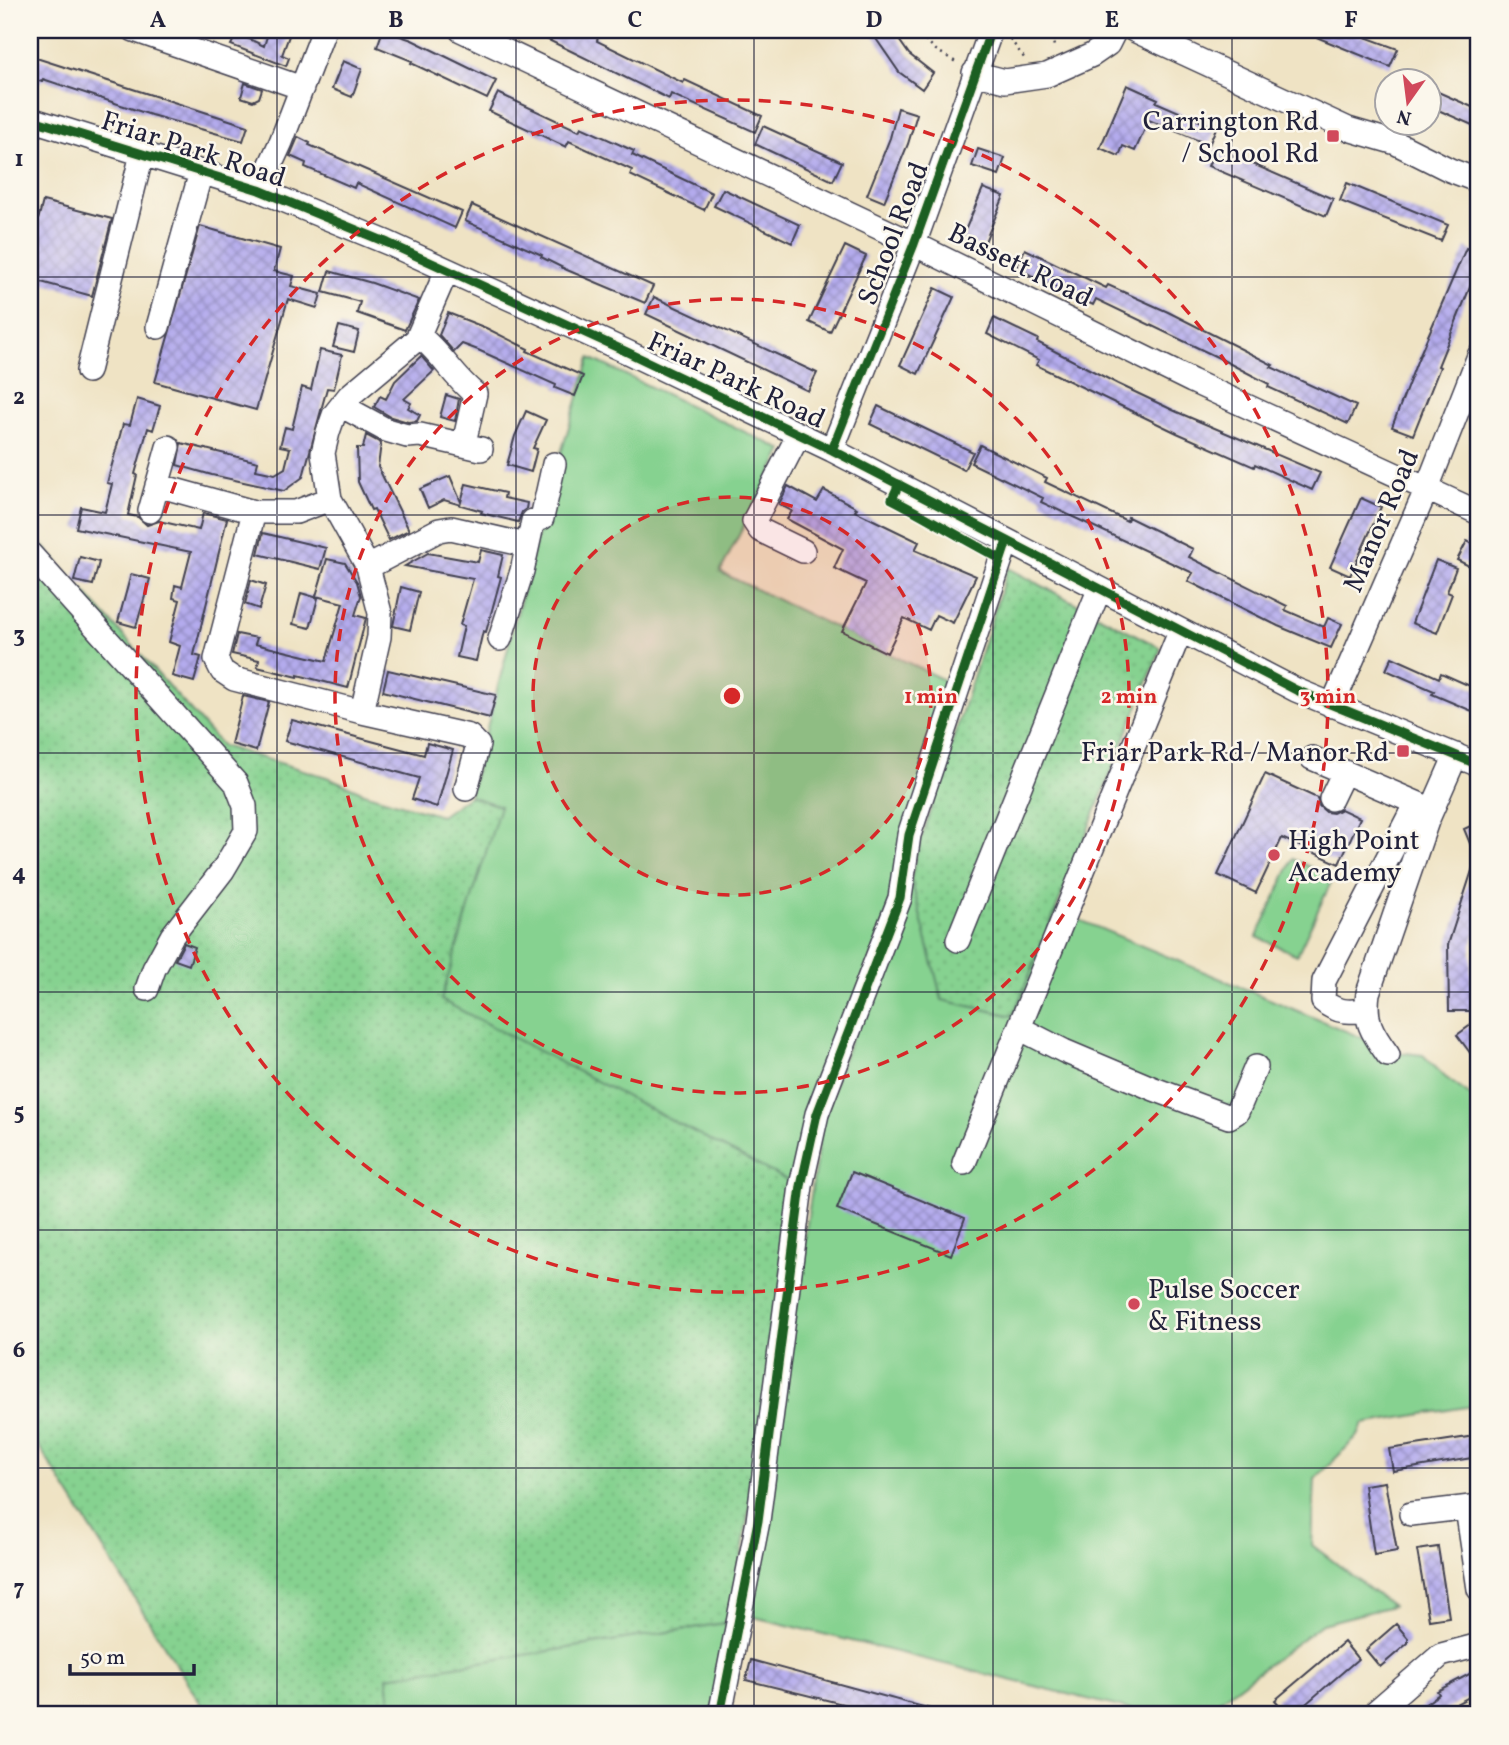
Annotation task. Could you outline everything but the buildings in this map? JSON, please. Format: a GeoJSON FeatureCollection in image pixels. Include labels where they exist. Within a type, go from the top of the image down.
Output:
{"type":"FeatureCollection","features":[{"type":"Feature","properties":{"kind":"street"},"geometry":{"type":"LineString","coordinates":[[134,30],[302,88]]}},
{"type":"Feature","properties":{"kind":"street"},"geometry":{"type":"LineString","coordinates":[[259,190],[324,30]]}},
{"type":"Feature","properties":{"kind":"street","name":"Bassett Road"},"geometry":{"type":"LineString","coordinates":[[461,30],[914,244],[1192,381],[1479,513]]}},
{"type":"Feature","properties":{"kind":"street"},"geometry":{"type":"LineString","coordinates":[[974,73],[1005,81],[1033,78],[1092,55],[1108,44],[1115,30]]}},
{"type":"Feature","properties":{"kind":"street"},"geometry":{"type":"LineString","coordinates":[[1134,30],[1348,129],[1396,143],[1479,181]]}},
{"type":"Feature","properties":{"kind":"street","name":"School Road"},"geometry":{"type":"LineString","coordinates":[[832,450],[914,244],[974,73],[1001,35]]}},
{"type":"Feature","properties":{"kind":"street","name":"Friar Park Road"},"geometry":{"type":"LineString","coordinates":[[30,120],[259,190],[447,270],[832,450],[1180,632],[1332,706],[1479,765]]}},
{"type":"Feature","properties":{"kind":"street"},"geometry":{"type":"LineString","coordinates":[[88,371],[142,154]]}},
{"type":"Feature","properties":{"kind":"street"},"geometry":{"type":"LineString","coordinates":[[158,327],[201,172]]}},
{"type":"Feature","properties":{"kind":"street"},"geometry":{"type":"LineString","coordinates":[[362,712],[379,637],[380,613],[368,567],[330,499],[323,453],[334,415],[349,396],[419,336],[447,270]]}},
{"type":"Feature","properties":{"kind":"street"},"geometry":{"type":"LineString","coordinates":[[342,406],[386,430],[407,436],[474,441],[475,394],[447,368],[431,344],[419,336]]}},
{"type":"Feature","properties":{"kind":"street","name":"Manor Road"},"geometry":{"type":"LineString","coordinates":[[1332,706],[1427,488],[1479,356]]}},
{"type":"Feature","properties":{"kind":"street"},"geometry":{"type":"LineString","coordinates":[[799,434],[754,522],[760,530],[803,551]]}},
{"type":"Feature","properties":{"kind":"street"},"geometry":{"type":"LineString","coordinates":[[150,511],[168,447]]}},
{"type":"Feature","properties":{"kind":"street"},"geometry":{"type":"LineString","coordinates":[[500,639],[522,571],[533,521],[542,518],[554,464]]}},
{"type":"Feature","properties":{"kind":"street"},"geometry":{"type":"LineString","coordinates":[[157,485],[254,512],[296,512],[330,499]]}},
{"type":"Feature","properties":{"kind":"street"},"geometry":{"type":"LineString","coordinates":[[254,512],[216,659],[222,670],[234,679],[469,736],[478,745],[466,789]]}},
{"type":"Feature","properties":{"kind":"street"},"geometry":{"type":"LineString","coordinates":[[368,567],[439,530],[451,528],[526,545]]}},
{"type":"Feature","properties":{"kind":"street"},"geometry":{"type":"LineString","coordinates":[[720,1715],[758,1521],[801,1186],[817,1114],[900,898],[909,835],[1007,541]]}},
{"type":"Feature","properties":{"kind":"street"},"geometry":{"type":"LineString","coordinates":[[30,554],[236,783],[245,806],[246,831],[223,870],[172,936],[154,969],[147,989]]}},
{"type":"Feature","properties":{"kind":"street"},"geometry":{"type":"LineString","coordinates":[[958,940],[1099,590]]}},
{"type":"Feature","properties":{"kind":"street"},"geometry":{"type":"LineString","coordinates":[[964,1163],[1180,632]]}},
{"type":"Feature","properties":{"kind":"street"},"geometry":{"type":"LineString","coordinates":[[1366,1010],[1341,1012],[1330,1007],[1323,1002],[1324,981],[1455,755]]}},
{"type":"Feature","properties":{"kind":"street"},"geometry":{"type":"LineString","coordinates":[[1312,758],[1424,806]]}},
{"type":"Feature","properties":{"kind":"street"},"geometry":{"type":"LineString","coordinates":[[1331,799],[1344,772]]}},
{"type":"Feature","properties":{"kind":"street"},"geometry":{"type":"LineString","coordinates":[[1388,1055],[1369,1026],[1366,1010],[1368,993],[1424,806]]}},
{"type":"Feature","properties":{"kind":"street"},"geometry":{"type":"LineString","coordinates":[[1019,1028],[1064,1051],[1229,1117],[1237,1112],[1256,1067]]}},
{"type":"Feature","properties":{"kind":"street"},"geometry":{"type":"LineString","coordinates":[[1411,1514],[1473,1507],[1479,1589]]}},
{"type":"Feature","properties":{"kind":"street"},"geometry":{"type":"LineString","coordinates":[[1372,1715],[1441,1655],[1479,1645]]}},
{"type":"Feature","properties":{"kind":"path"},"geometry":{"type":"LineString","coordinates":[[915,30],[936,50],[974,73]]}},
{"type":"Feature","properties":{"kind":"path"},"geometry":{"type":"LineString","coordinates":[[1001,35],[1032,68],[1033,78]]}},
{"type":"Feature","properties":{"kind":"green space"},"geometry":{"type":"Polygon","coordinates":[[[590,358],[783,450],[720,572],[950,683],[893,896],[796,1185],[441,1000],[500,806],[469,796],[549,492],[590,358]]]}},
{"type":"Feature","properties":{"kind":"green space"},"geometry":{"type":"Polygon","coordinates":[[[30,531],[222,746],[330,778],[364,793],[441,816],[469,796],[500,806],[796,1185],[775,1347],[731,1622],[387,1677],[392,1715],[208,1715],[30,1432],[30,531]]]}},
{"type":"Feature","properties":{"kind":"green space"},"geometry":{"type":"Polygon","coordinates":[[[1008,568],[1161,648],[1013,1016],[941,1000],[911,879],[916,855],[1008,568]]]}},
{"type":"Feature","properties":{"kind":"green space"},"geometry":{"type":"Polygon","coordinates":[[[1293,859],[1333,878],[1297,955],[1257,937],[1293,859]]]}},
{"type":"Feature","properties":{"kind":"green space","name":"Pulse Soccer & Fitness"},"geometry":{"type":"Polygon","coordinates":[[[911,879],[942,1000],[1013,1016],[1056,910],[1396,1052],[1423,1055],[1445,1077],[1479,1102],[1479,1405],[1363,1424],[1358,1436],[1315,1479],[1312,1545],[1392,1606],[1322,1624],[1208,1709],[1192,1715],[1152,1715],[750,1616],[823,1113],[911,879]]]}},
{"type":"Feature","properties":{"kind":"green space"},"geometry":{"type":"Polygon","coordinates":[[[731,1622],[712,1715],[392,1715],[387,1677],[731,1622]]]}},
{"type":"Feature","properties":{"kind":"cycle path"},"geometry":{"type":"LineString","coordinates":[[832,450],[914,244],[991,30]]}},
{"type":"Feature","properties":{"kind":"cycle path"},"geometry":{"type":"LineString","coordinates":[[30,119],[259,190],[388,243],[625,351],[832,450],[1296,690],[1479,765]]}},
{"type":"Feature","properties":{"kind":"cycle path"},"geometry":{"type":"LineString","coordinates":[[899,484],[892,499],[1001,559]]}},
{"type":"Feature","properties":{"kind":"cycle path"},"geometry":{"type":"LineString","coordinates":[[720,1715],[758,1521],[801,1186],[817,1114],[900,898],[909,835],[1007,541]]}},
{"type":"Feature","properties":{"kind":"place","name":"Carrington Rd / School Rd"},"geometry":{"type":"Point","coordinates":[1333,136]}},
{"type":"Feature","properties":{"kind":"place","name":"Friar Park Rd / Manor Rd"},"geometry":{"type":"Point","coordinates":[1403,751]}},
{"type":"Feature","properties":{"kind":"place","name":"High Point Academy"},"geometry":{"type":"Point","coordinates":[1274,855]}},
{"type":"Feature","properties":{"kind":"place","name":"Pulse Soccer & Fitness"},"geometry":{"type":"Point","coordinates":[1134,1304]}}]}
